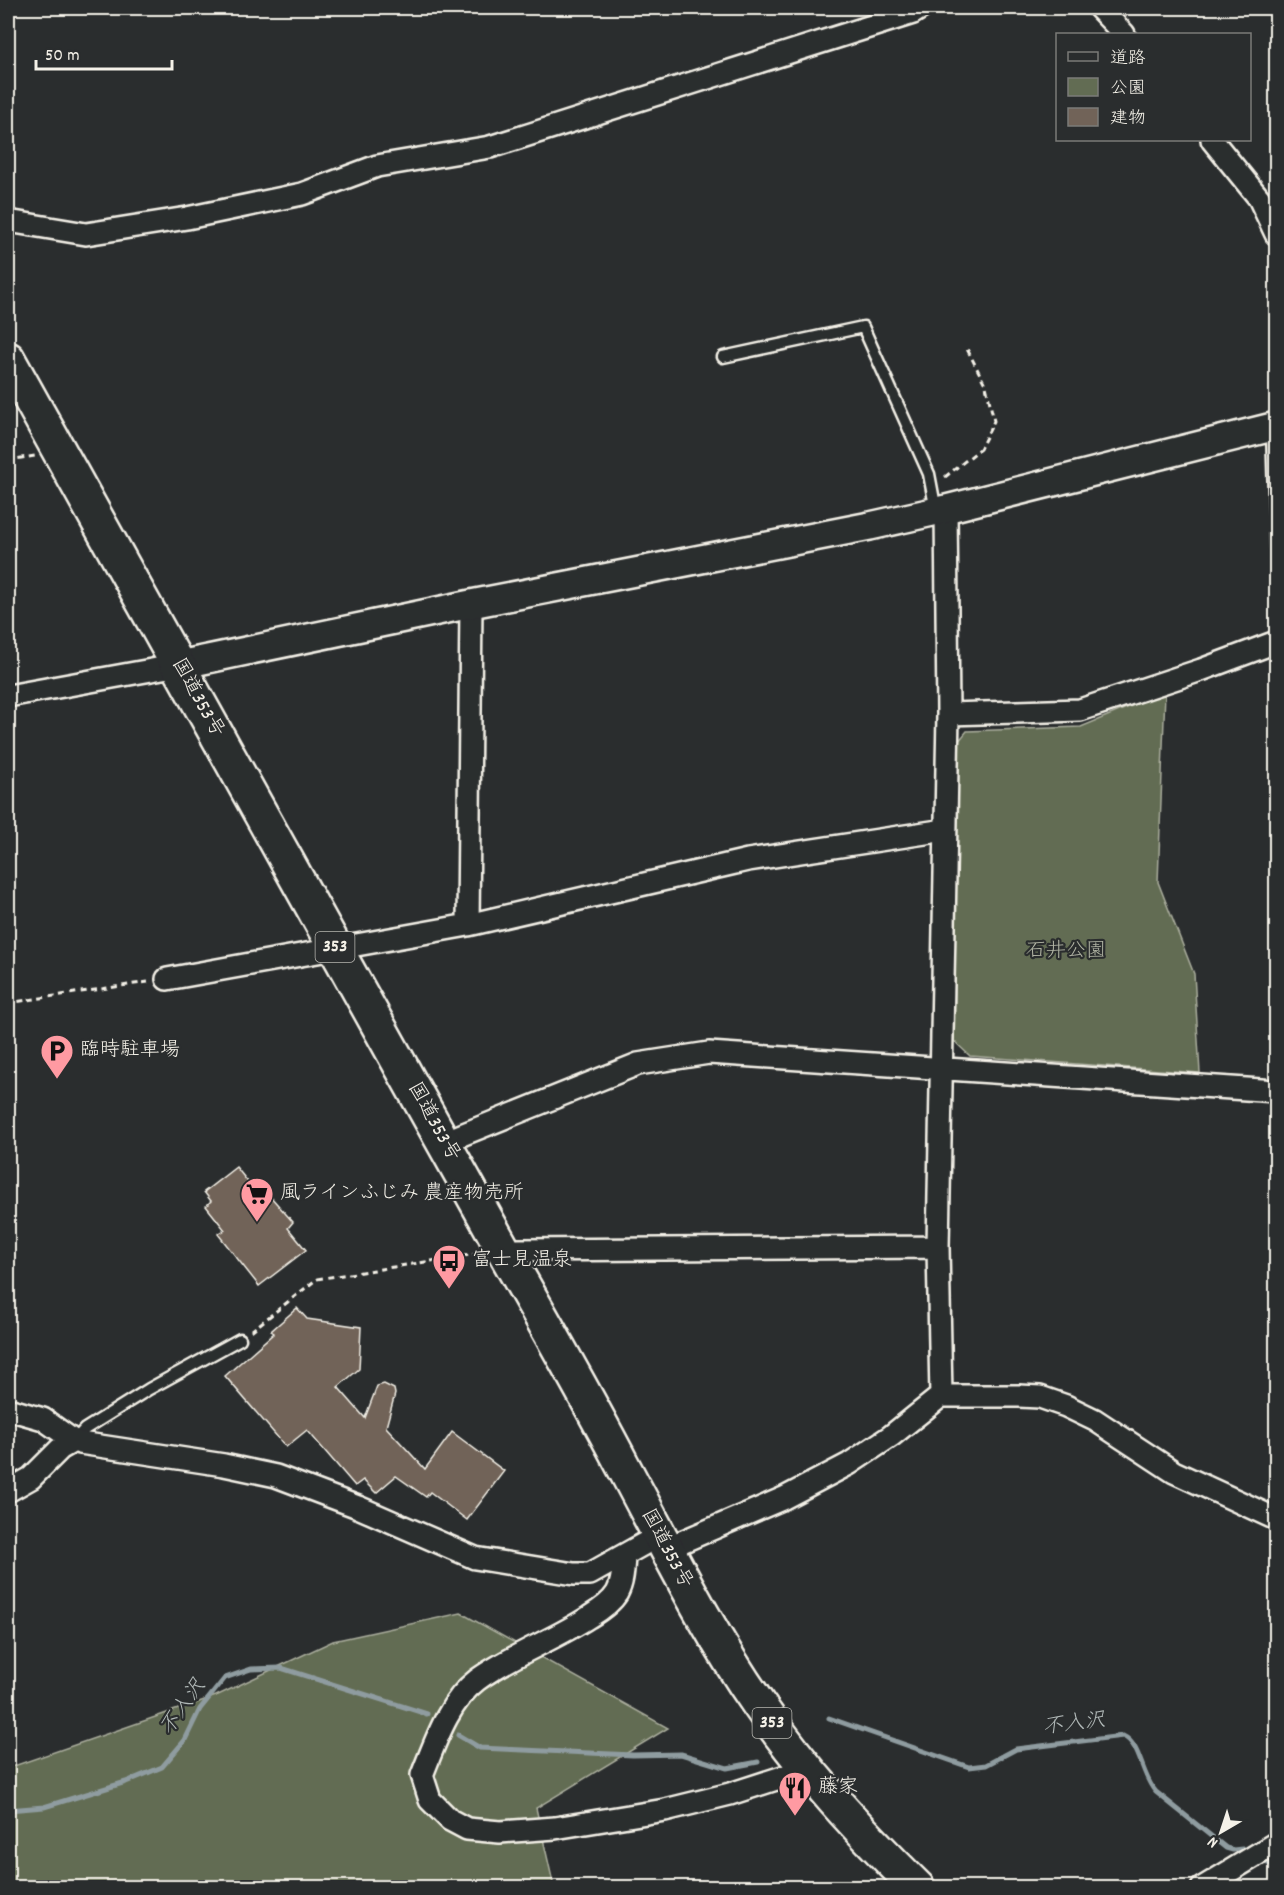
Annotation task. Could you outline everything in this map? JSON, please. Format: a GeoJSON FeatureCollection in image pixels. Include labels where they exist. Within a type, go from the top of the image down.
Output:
{"type":"FeatureCollection","features":[{"type":"Feature","properties":{"kind":"highway","name":"国道353号"},"geometry":{"type":"LineString","coordinates":[[8,359],[624,1467],[662,1543],[721,1648],[761,1708],[807,1769],[876,1846],[918,1887]]}},
{"type":"Feature","properties":{"kind":"street"},"geometry":{"type":"LineString","coordinates":[[8,220],[86,234],[187,218],[302,194],[377,166],[490,147],[921,8]]}},
{"type":"Feature","properties":{"kind":"street"},"geometry":{"type":"LineString","coordinates":[[1099,8],[1123,33]]}},
{"type":"Feature","properties":{"kind":"street"},"geometry":{"type":"LineString","coordinates":[[1213,141],[1259,198],[1276,234]]}},
{"type":"Feature","properties":{"kind":"street"},"geometry":{"type":"LineString","coordinates":[[8,696],[179,665],[471,604],[870,526],[938,502],[1274,426]]}},
{"type":"Feature","properties":{"kind":"street"},"geometry":{"type":"LineString","coordinates":[[938,502],[948,714],[938,1247],[941,1396]]}},
{"type":"Feature","properties":{"kind":"street"},"geometry":{"type":"LineString","coordinates":[[468,925],[471,604]]}},
{"type":"Feature","properties":{"kind":"street"},"geometry":{"type":"LineString","coordinates":[[948,714],[1080,710],[1201,670],[1276,642]]}},
{"type":"Feature","properties":{"kind":"street"},"geometry":{"type":"LineString","coordinates":[[167,979],[468,925],[748,860],[945,830]]}},
{"type":"Feature","properties":{"kind":"street"},"geometry":{"type":"LineString","coordinates":[[444,1142],[638,1064],[709,1053],[1276,1091]]}},
{"type":"Feature","properties":{"kind":"street"},"geometry":{"type":"LineString","coordinates":[[502,1248],[518,1250],[938,1247]]}},
{"type":"Feature","properties":{"kind":"street"},"geometry":{"type":"LineString","coordinates":[[8,1409],[43,1419],[74,1442],[224,1465],[276,1476],[358,1507],[475,1558],[574,1574],[590,1574],[624,1557],[784,1498],[849,1464],[891,1436],[941,1396],[1029,1396],[1040,1397],[1066,1406],[1095,1420],[1174,1472],[1276,1519]]}},
{"type":"Feature","properties":{"kind":"street"},"geometry":{"type":"LineString","coordinates":[[8,1491],[31,1478],[60,1449],[74,1442]]}},
{"type":"Feature","properties":{"kind":"street"},"geometry":{"type":"LineString","coordinates":[[624,1557],[623,1574],[616,1593],[603,1608],[569,1631],[476,1681],[460,1699],[444,1723],[422,1775],[430,1800],[450,1820],[467,1829],[500,1832],[555,1828],[665,1810],[741,1790],[807,1769]]}},
{"type":"Feature","properties":{"kind":"street"},"geometry":{"type":"LineString","coordinates":[[1202,1887],[1263,1851]]}},
{"type":"Feature","properties":{"kind":"lane"},"geometry":{"type":"LineString","coordinates":[[723,357],[863,327],[929,474],[938,502]]}},
{"type":"Feature","properties":{"kind":"lane"},"geometry":{"type":"LineString","coordinates":[[1274,426],[1276,568]]}},
{"type":"Feature","properties":{"kind":"lane"},"geometry":{"type":"LineString","coordinates":[[74,1442],[85,1429],[149,1389],[240,1339]]}},
{"type":"Feature","properties":{"kind":"path"},"geometry":{"type":"LineString","coordinates":[[938,502],[980,449],[994,421],[986,386],[966,347]]}},
{"type":"Feature","properties":{"kind":"path"},"geometry":{"type":"LineString","coordinates":[[8,1003],[167,979]]}},
{"type":"Feature","properties":{"kind":"path"},"geometry":{"type":"LineString","coordinates":[[240,1339],[317,1279],[502,1248]]}},
{"type":"Feature","properties":{"kind":"green space","name":"石井公園"},"geometry":{"type":"Polygon","coordinates":[[[1165,692],[1158,882],[1194,974],[1200,1073],[970,1056],[954,1041],[958,742],[967,731],[1081,727],[1165,692]]]}},
{"type":"Feature","properties":{"kind":"green space"},"geometry":{"type":"Polygon","coordinates":[[[461,1613],[668,1728],[536,1808],[554,1887],[8,1887],[8,1768],[216,1696],[333,1641],[461,1613]]]}},
{"type":"Feature","properties":{"kind":"building"},"geometry":{"type":"Polygon","coordinates":[[[236,1167],[263,1201],[270,1196],[293,1222],[288,1228],[306,1250],[259,1286],[218,1234],[225,1230],[206,1206],[211,1201],[204,1192],[236,1167]]]}},
{"type":"Feature","properties":{"kind":"building"},"geometry":{"type":"Polygon","coordinates":[[[297,1308],[307,1319],[361,1327],[359,1369],[338,1387],[365,1418],[377,1386],[384,1384],[394,1389],[395,1394],[386,1427],[425,1469],[452,1432],[504,1471],[467,1520],[430,1492],[426,1497],[396,1476],[376,1493],[363,1480],[355,1486],[307,1430],[286,1447],[225,1376],[274,1333],[271,1331],[297,1308]]]}},
{"type":"Feature","properties":{"kind":"waterway","name":"不入沢"},"geometry":{"type":"LineString","coordinates":[[8,1810],[44,1807],[126,1782],[162,1767],[185,1740],[200,1709],[225,1678],[251,1669],[281,1668],[427,1714]]}},
{"type":"Feature","properties":{"kind":"waterway","name":"不入沢"},"geometry":{"type":"LineString","coordinates":[[829,1718],[969,1767],[986,1765],[1016,1749],[1123,1736],[1134,1746],[1147,1778],[1156,1792],[1226,1848],[1233,1850],[1252,1848]]}},
{"type":"Feature","properties":{"kind":"waterway","name":"不入沢"},"geometry":{"type":"LineString","coordinates":[[458,1735],[480,1748],[633,1755],[681,1754],[727,1768],[758,1762]]}},
{"type":"Feature","properties":{"kind":"waterway","name":"不入沢"},"geometry":{"type":"LineString","coordinates":[[1260,1858],[1264,1862],[1276,1865]]}},
{"type":"Feature","properties":{"kind":"place","name":"臨時駐車場"},"geometry":{"type":"Point","coordinates":[57,1080]}},
{"type":"Feature","properties":{"kind":"place","name":"風ラインふじみ 農産物売所"},"geometry":{"type":"Point","coordinates":[257,1223]}},
{"type":"Feature","properties":{"kind":"place","name":"富士見温泉"},"geometry":{"type":"Point","coordinates":[449,1290]}},
{"type":"Feature","properties":{"kind":"place","name":"藤家"},"geometry":{"type":"Point","coordinates":[795,1817]}}]}
